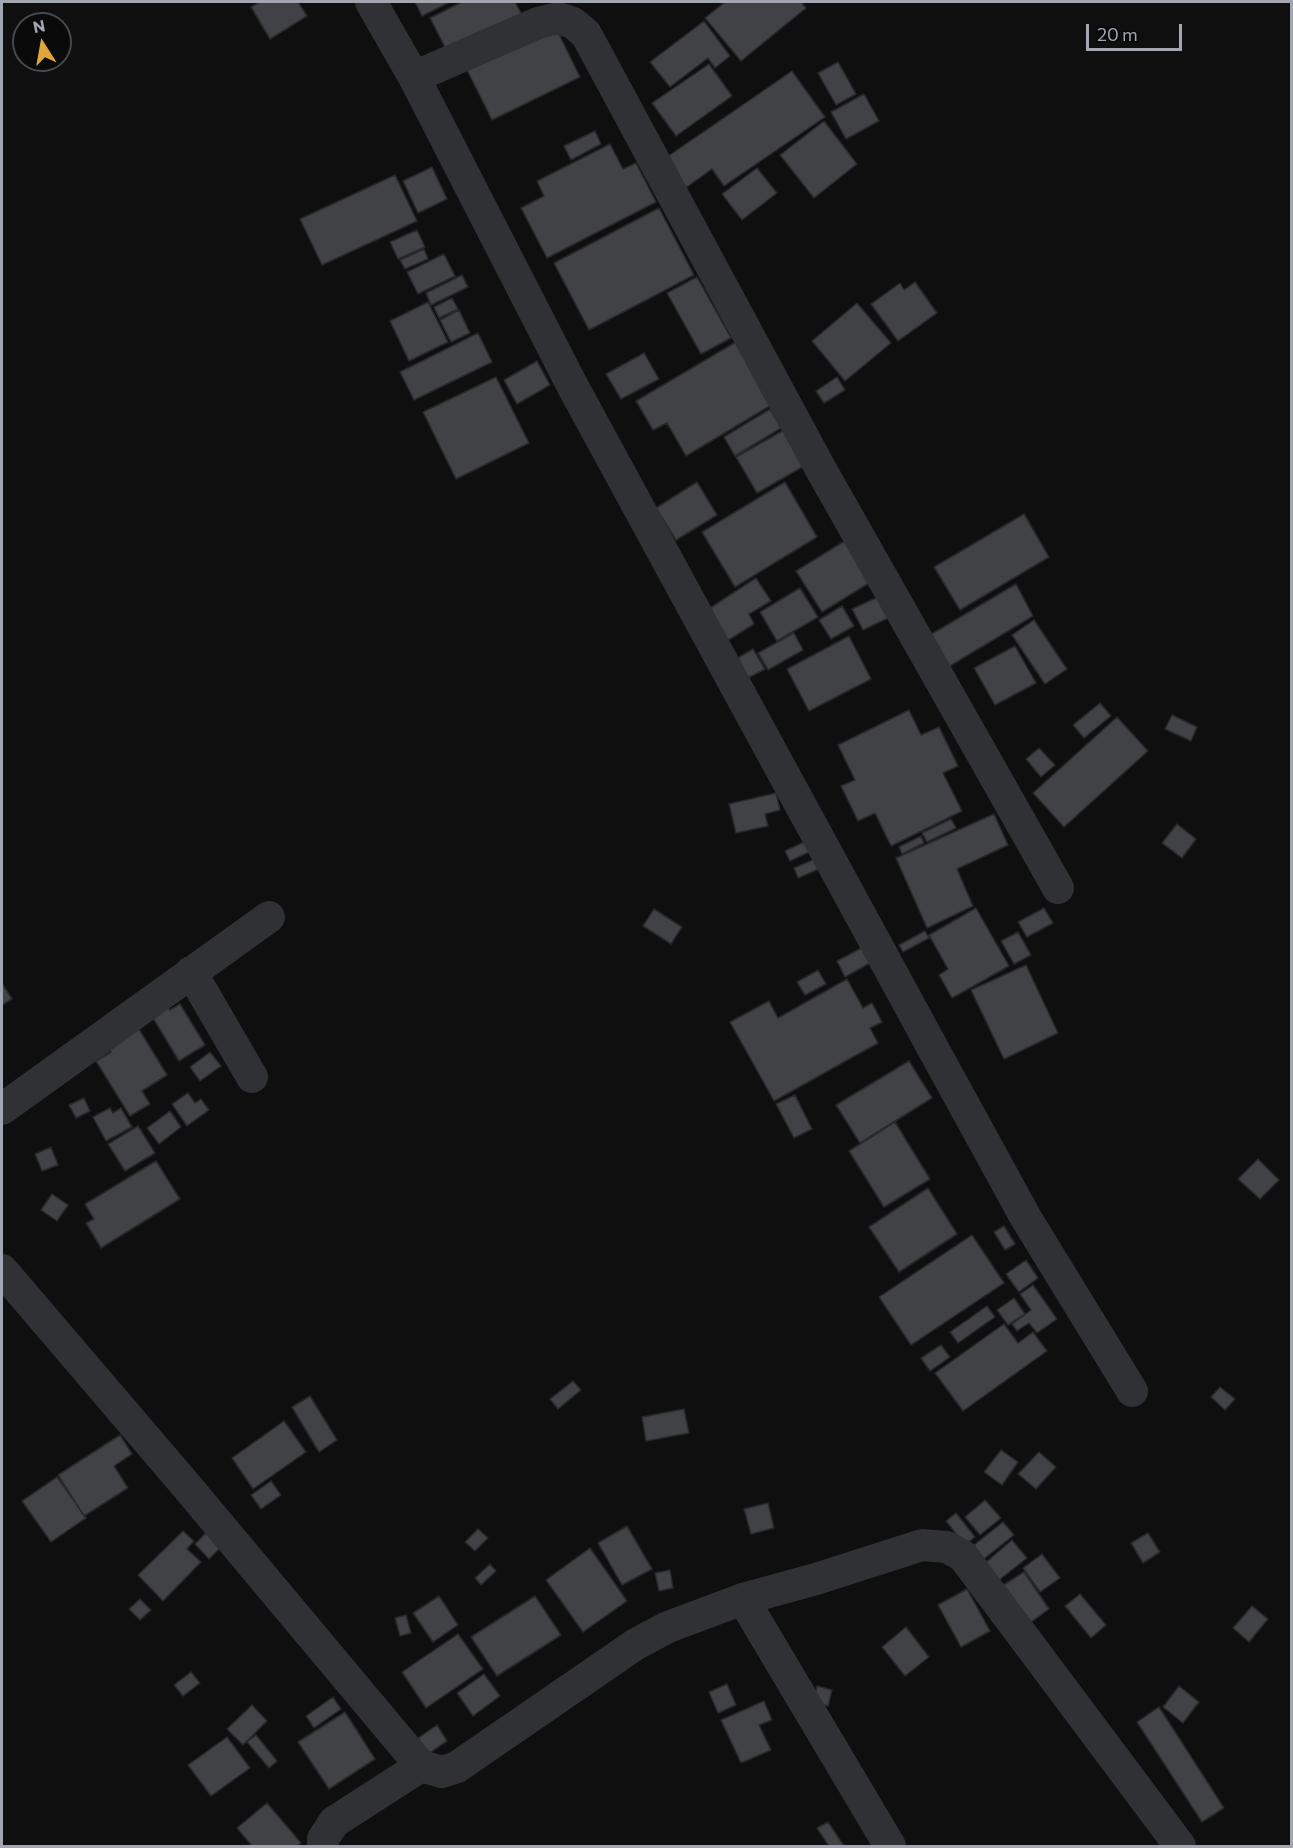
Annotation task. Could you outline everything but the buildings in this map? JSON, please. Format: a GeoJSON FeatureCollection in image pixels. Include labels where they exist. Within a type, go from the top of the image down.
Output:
{"type":"FeatureCollection","features":[{"type":"Feature","properties":{"kind":"street"},"geometry":{"type":"LineString","coordinates":[[371,2],[414,77],[572,385],[936,1054],[1026,1218],[1132,1391]]}},
{"type":"Feature","properties":{"kind":"street"},"geometry":{"type":"LineString","coordinates":[[414,77],[538,23],[558,18],[573,23],[586,34],[819,466],[1058,888]]}},
{"type":"Feature","properties":{"kind":"street"},"geometry":{"type":"LineString","coordinates":[[2,1109],[269,917]]}},
{"type":"Feature","properties":{"kind":"street"},"geometry":{"type":"LineString","coordinates":[[191,972],[252,1077]]}},
{"type":"Feature","properties":{"kind":"street"},"geometry":{"type":"LineString","coordinates":[[2,1270],[421,1766],[442,1772],[457,1767],[636,1644],[668,1627],[743,1599],[816,1579],[922,1545],[947,1547],[963,1556],[1179,1846]]}},
{"type":"Feature","properties":{"kind":"street"},"geometry":{"type":"LineString","coordinates":[[743,1599],[890,1846]]}},
{"type":"Feature","properties":{"kind":"street"},"geometry":{"type":"LineString","coordinates":[[323,1846],[323,1839],[334,1822],[421,1766]]}}]}
